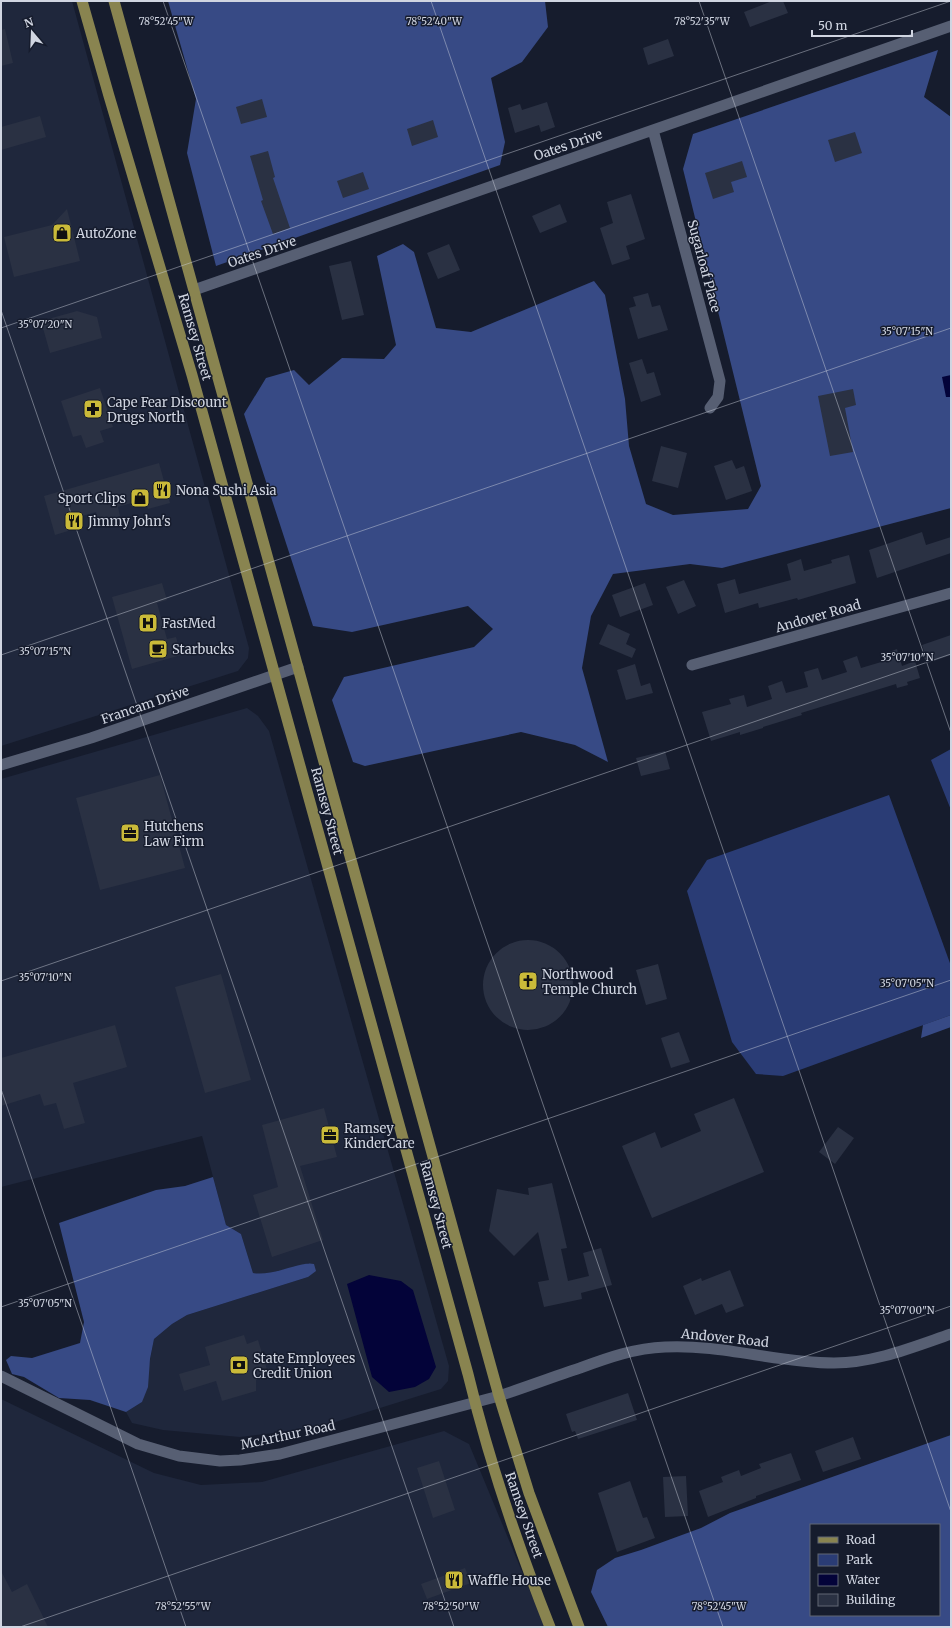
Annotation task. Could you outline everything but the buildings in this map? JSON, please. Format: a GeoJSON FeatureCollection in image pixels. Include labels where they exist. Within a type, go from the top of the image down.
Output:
{"type":"FeatureCollection","features":[{"type":"Feature","properties":{"kind":"main road","name":"Ramsey Street"},"geometry":{"type":"LineString","coordinates":[[82,1],[192,375],[482,1432],[504,1501],[550,1627]]}},
{"type":"Feature","properties":{"kind":"main road","name":"Ramsey Street"},"geometry":{"type":"LineString","coordinates":[[114,1],[499,1396],[531,1499],[579,1627]]}},
{"type":"Feature","properties":{"kind":"street","name":"Oates Drive"},"geometry":{"type":"LineString","coordinates":[[194,290],[951,26]]}},
{"type":"Feature","properties":{"kind":"street","name":"Sugarloaf Place"},"geometry":{"type":"LineString","coordinates":[[653,130],[720,381],[718,397],[710,408]]}},
{"type":"Feature","properties":{"kind":"street","name":"Andover Road"},"geometry":{"type":"LineString","coordinates":[[692,665],[951,593]]}},
{"type":"Feature","properties":{"kind":"street","name":"Francam Drive"},"geometry":{"type":"LineString","coordinates":[[1,765],[91,738],[298,667]]}},
{"type":"Feature","properties":{"kind":"street","name":"Andover Road"},"geometry":{"type":"LineString","coordinates":[[475,1403],[604,1359],[641,1349],[685,1347],[800,1361],[842,1363],[863,1361],[891,1354],[951,1334]]}},
{"type":"Feature","properties":{"kind":"street","name":"McArthur Road"},"geometry":{"type":"LineString","coordinates":[[1,1376],[138,1444],[179,1456],[220,1461],[240,1460],[280,1454],[475,1403]]}},
{"type":"Feature","properties":{"kind":"shaded area"},"geometry":{"type":"Polygon","coordinates":[[[1,1],[72,1],[249,648],[248,658],[238,671],[1,746],[1,1]]]}},
{"type":"Feature","properties":{"kind":"shaded area"},"geometry":{"type":"Polygon","coordinates":[[[168,1],[545,1],[548,27],[522,62],[491,78],[505,142],[500,165],[216,266],[187,153],[196,99],[168,1]]]}},
{"type":"Feature","properties":{"kind":"shaded area"},"geometry":{"type":"Polygon","coordinates":[[[938,50],[924,97],[951,117],[951,508],[722,568],[690,564],[613,574],[591,616],[582,668],[608,762],[575,745],[521,732],[365,766],[353,762],[332,700],[344,677],[474,647],[493,629],[468,606],[352,632],[313,626],[244,414],[266,378],[294,370],[309,385],[342,358],[384,359],[396,345],[377,256],[403,244],[414,252],[436,328],[471,332],[594,281],[605,295],[625,399],[629,446],[646,504],[673,515],[748,509],[761,486],[683,169],[693,134],[938,50]]]}},
{"type":"Feature","properties":{"kind":"shaded area"},"geometry":{"type":"Polygon","coordinates":[[[247,708],[258,716],[269,731],[449,1366],[448,1381],[441,1389],[316,1428],[240,1437],[163,1430],[132,1423],[126,1412],[142,1402],[154,1339],[172,1324],[187,1315],[308,1277],[309,1263],[286,1270],[261,1275],[253,1273],[241,1234],[226,1225],[202,1136],[1,1187],[1,779],[247,708]]]}},
{"type":"Feature","properties":{"kind":"shaded area"},"geometry":{"type":"Polygon","coordinates":[[[951,1015],[951,1027],[921,1038],[923,1025],[951,1015]]]}},
{"type":"Feature","properties":{"kind":"shaded area"},"geometry":{"type":"Polygon","coordinates":[[[213,1177],[226,1225],[241,1234],[253,1273],[269,1273],[309,1263],[314,1264],[316,1271],[308,1277],[187,1315],[172,1324],[154,1339],[150,1359],[148,1387],[142,1402],[126,1412],[90,1400],[59,1398],[24,1377],[12,1374],[6,1360],[11,1356],[32,1358],[80,1343],[84,1322],[59,1223],[156,1190],[185,1186],[213,1177]]]}},
{"type":"Feature","properties":{"kind":"shaded area"},"geometry":{"type":"Polygon","coordinates":[[[1,1399],[154,1473],[201,1485],[262,1482],[444,1431],[469,1444],[545,1627],[1,1627],[1,1399]]]}},
{"type":"Feature","properties":{"kind":"shaded area"},"geometry":{"type":"Polygon","coordinates":[[[951,1435],[951,1627],[608,1627],[591,1592],[597,1570],[615,1558],[701,1528],[730,1513],[951,1435]]]}},
{"type":"Feature","properties":{"kind":"green space"},"geometry":{"type":"Polygon","coordinates":[[[951,749],[951,810],[931,760],[951,749]]]}},
{"type":"Feature","properties":{"kind":"green space"},"geometry":{"type":"Polygon","coordinates":[[[889,795],[951,966],[951,1015],[783,1076],[756,1074],[732,1042],[687,891],[707,860],[889,795]]]}},
{"type":"Feature","properties":{"kind":"water"},"geometry":{"type":"Polygon","coordinates":[[[951,375],[951,397],[946,397],[942,377],[951,375]]]}},
{"type":"Feature","properties":{"kind":"water"},"geometry":{"type":"Polygon","coordinates":[[[369,1275],[401,1281],[413,1290],[436,1367],[429,1379],[415,1387],[389,1392],[372,1377],[347,1284],[369,1275]]]}},
{"type":"Feature","properties":{"kind":"place","name":"AutoZone"},"geometry":{"type":"Point","coordinates":[62,233]}},
{"type":"Feature","properties":{"kind":"place","name":"Cape Fear Discount Drugs North"},"geometry":{"type":"Point","coordinates":[93,409]}},
{"type":"Feature","properties":{"kind":"place","name":"Nona Sushi Asia"},"geometry":{"type":"Point","coordinates":[162,490]}},
{"type":"Feature","properties":{"kind":"place","name":"Sport Clips"},"geometry":{"type":"Point","coordinates":[140,498]}},
{"type":"Feature","properties":{"kind":"place","name":"Jimmy John's"},"geometry":{"type":"Point","coordinates":[74,521]}},
{"type":"Feature","properties":{"kind":"place","name":"FastMed"},"geometry":{"type":"Point","coordinates":[148,623]}},
{"type":"Feature","properties":{"kind":"place","name":"Starbucks"},"geometry":{"type":"Point","coordinates":[158,649]}},
{"type":"Feature","properties":{"kind":"place","name":"Hutchens Law Firm"},"geometry":{"type":"Point","coordinates":[130,833]}},
{"type":"Feature","properties":{"kind":"place","name":"Northwood Temple Church"},"geometry":{"type":"Point","coordinates":[528,981]}},
{"type":"Feature","properties":{"kind":"place","name":"Ramsey KinderCare"},"geometry":{"type":"Point","coordinates":[330,1135]}},
{"type":"Feature","properties":{"kind":"place","name":"State Employees Credit Union"},"geometry":{"type":"Point","coordinates":[239,1365]}},
{"type":"Feature","properties":{"kind":"place","name":"Waffle House"},"geometry":{"type":"Point","coordinates":[454,1580]}}]}
